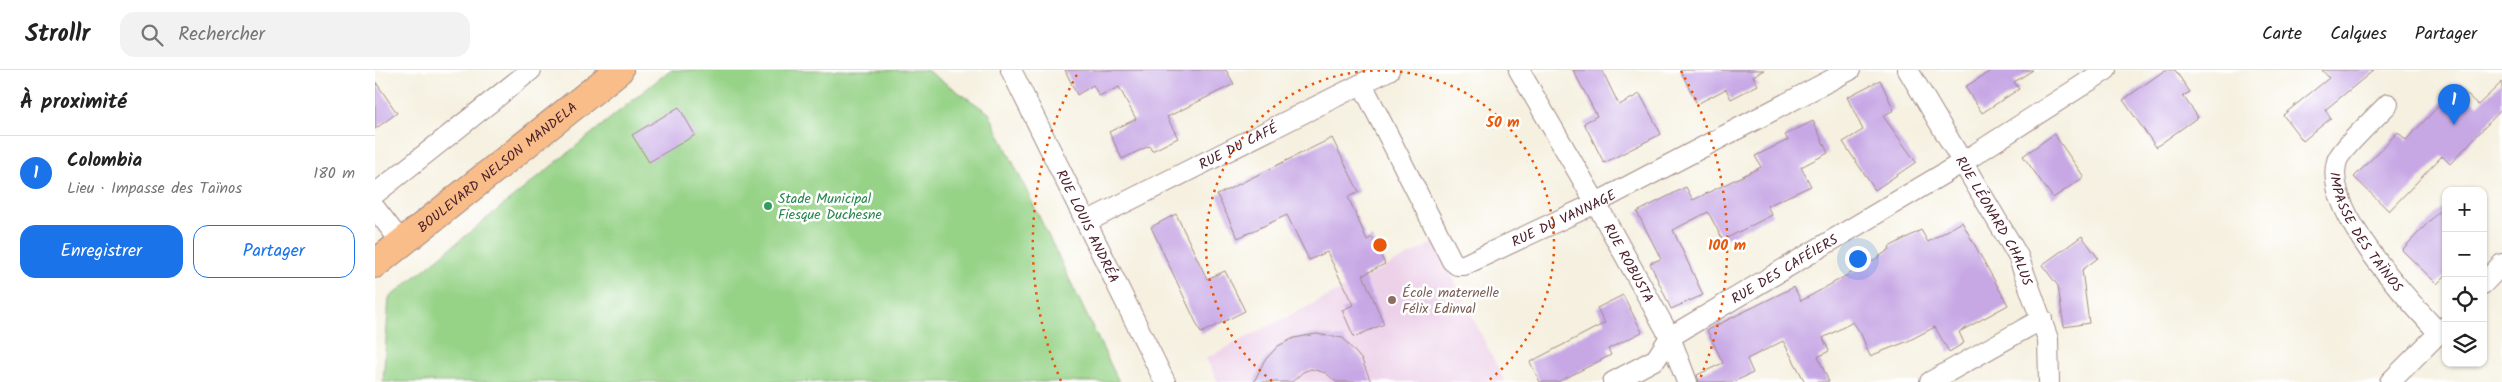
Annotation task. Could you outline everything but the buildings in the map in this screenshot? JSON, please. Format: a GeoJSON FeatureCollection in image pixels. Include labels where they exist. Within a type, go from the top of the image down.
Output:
{"type":"FeatureCollection","features":[{"type":"Feature","properties":{"kind":"main road","name":"BOULEVARD NELSON MANDELA"},"geometry":{"type":"LineString","coordinates":[[375,264],[619,70]]}},
{"type":"Feature","properties":{"kind":"street"},"geometry":{"type":"LineString","coordinates":[[375,194],[531,70]]}},
{"type":"Feature","properties":{"kind":"street","name":"RUE LOUIS ANDRÉA"},"geometry":{"type":"LineString","coordinates":[[1011,70],[1165,382]]}},
{"type":"Feature","properties":{"kind":"street","name":"RUE DU CAFÉ"},"geometry":{"type":"LineString","coordinates":[[1086,222],[1389,70]]}},
{"type":"Feature","properties":{"kind":"street","name":"RUE ROBUSTA"},"geometry":{"type":"LineString","coordinates":[[1519,70],[1596,203],[1670,337],[1687,382]]}},
{"type":"Feature","properties":{"kind":"street","name":"RUE DU VANNAGE"},"geometry":{"type":"LineString","coordinates":[[1362,84],[1452,261],[1457,265],[1464,265],[1596,203],[1850,70]]}},
{"type":"Feature","properties":{"kind":"street","name":"RUE LÉONARD CHALUS"},"geometry":{"type":"LineString","coordinates":[[1908,70],[2018,256],[2048,339],[2049,382]]}},
{"type":"Feature","properties":{"kind":"street","name":"RUE DES CAFÉIERS"},"geometry":{"type":"LineString","coordinates":[[1613,382],[1656,359],[1670,337],[1963,162],[2106,70]]}},
{"type":"Feature","properties":{"kind":"street","name":"IMPASSE DES TAÏNOS"},"geometry":{"type":"LineString","coordinates":[[2388,104],[2337,160],[2334,182],[2361,241],[2404,296],[2442,329]]}},
{"type":"Feature","properties":{"kind":"street"},"geometry":{"type":"LineString","coordinates":[[375,208],[402,243]]}},
{"type":"Feature","properties":{"kind":"street"},"geometry":{"type":"LineString","coordinates":[[2487,280],[2502,264]]}},
{"type":"Feature","properties":{"kind":"street"},"geometry":{"type":"LineString","coordinates":[[1930,382],[2042,319]]}},
{"type":"Feature","properties":{"kind":"street"},"geometry":{"type":"LineString","coordinates":[[2390,382],[2442,329]]}},
{"type":"Feature","properties":{"kind":"shaded area","name":"École maternelle Félix Edinval"},"geometry":{"type":"Polygon","coordinates":[[[1435,242],[1505,382],[1218,382],[1206,358],[1435,242]]]}},
{"type":"Feature","properties":{"kind":"green space","name":"Stade Municipal Fiesque Duchesne"},"geometry":{"type":"Polygon","coordinates":[[[670,70],[926,70],[989,113],[1119,382],[383,382],[389,298],[670,70]]]}},
{"type":"Feature","properties":{"kind":"place","name":"Colombia"},"geometry":{"type":"Point","coordinates":[2454,125]}},
{"type":"Feature","properties":{"kind":"place","name":"Stade Municipal Fiesque Duchesne"},"geometry":{"type":"Point","coordinates":[768,206]}},
{"type":"Feature","properties":{"kind":"place","name":"École maternelle Félix Edinval"},"geometry":{"type":"Point","coordinates":[1392,300]}}]}
